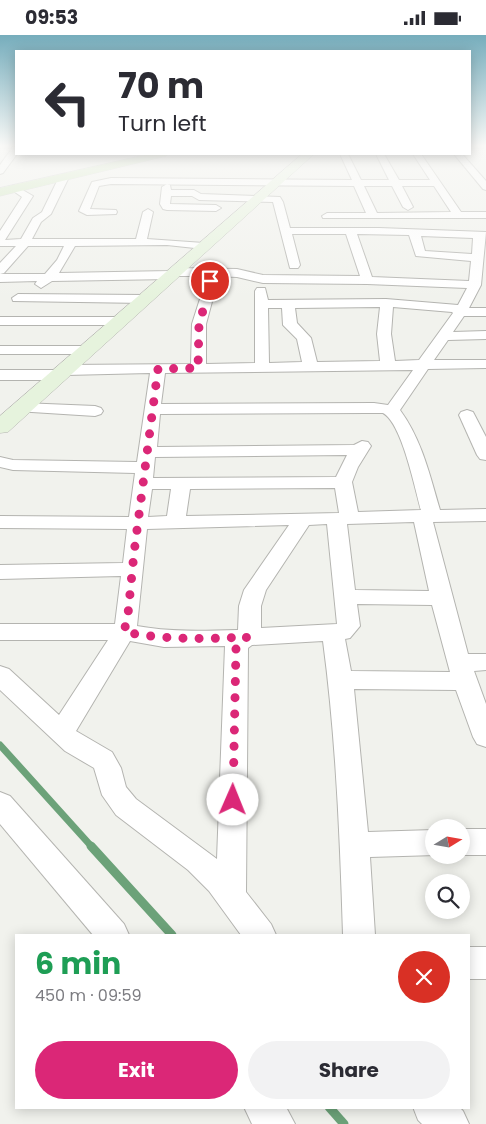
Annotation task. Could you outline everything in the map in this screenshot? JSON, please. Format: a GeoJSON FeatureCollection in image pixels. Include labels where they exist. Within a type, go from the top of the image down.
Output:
{"type":"FeatureCollection","features":[{"type":"Feature","properties":{"kind":"street"},"geometry":{"type":"LineString","coordinates":[[0,241],[40,197]]}},
{"type":"Feature","properties":{"kind":"street"},"geometry":{"type":"LineString","coordinates":[[0,270],[24,243],[37,220],[46,214],[41,197]]}},
{"type":"Feature","properties":{"kind":"street"},"geometry":{"type":"LineString","coordinates":[[92,235],[106,212],[84,211],[93,197]]}},
{"type":"Feature","properties":{"kind":"street"},"geometry":{"type":"LineString","coordinates":[[164,197],[167,207],[253,203],[274,199],[278,201],[294,265]]}},
{"type":"Feature","properties":{"kind":"street"},"geometry":{"type":"LineString","coordinates":[[199,197],[253,203]]}},
{"type":"Feature","properties":{"kind":"street"},"geometry":{"type":"LineString","coordinates":[[2,423],[63,372],[259,197]]}},
{"type":"Feature","properties":{"kind":"street"},"geometry":{"type":"LineString","coordinates":[[364,197],[373,216]]}},
{"type":"Feature","properties":{"kind":"street"},"geometry":{"type":"LineString","coordinates":[[403,197],[408,207]]}},
{"type":"Feature","properties":{"kind":"street"},"geometry":{"type":"LineString","coordinates":[[446,197],[458,215]]}},
{"type":"Feature","properties":{"kind":"street"},"geometry":{"type":"LineString","coordinates":[[141,242],[148,212]]}},
{"type":"Feature","properties":{"kind":"street"},"geometry":{"type":"LineString","coordinates":[[331,231],[325,212],[373,216],[486,215]]}},
{"type":"Feature","properties":{"kind":"street"},"geometry":{"type":"LineString","coordinates":[[47,243],[54,228]]}},
{"type":"Feature","properties":{"kind":"street"},"geometry":{"type":"LineString","coordinates":[[286,231],[414,232],[483,235],[477,258],[479,283],[392,411]]}},
{"type":"Feature","properties":{"kind":"street"},"geometry":{"type":"LineString","coordinates":[[350,231],[367,280]]}},
{"type":"Feature","properties":{"kind":"street"},"geometry":{"type":"LineString","coordinates":[[414,232],[421,255],[477,258]]}},
{"type":"Feature","properties":{"kind":"street"},"geometry":{"type":"LineString","coordinates":[[0,241],[24,243],[71,242],[92,235],[112,242],[171,242],[204,246]]}},
{"type":"Feature","properties":{"kind":"street"},"geometry":{"type":"LineString","coordinates":[[0,320],[21,298],[50,277],[65,257],[71,242]]}},
{"type":"Feature","properties":{"kind":"street"},"geometry":{"type":"LineString","coordinates":[[102,267],[112,242]]}},
{"type":"Feature","properties":{"kind":"street"},"geometry":{"type":"LineString","coordinates":[[0,278],[50,277],[102,267],[174,273],[237,273],[261,278],[367,280],[417,277],[479,283]]}},
{"type":"Feature","properties":{"kind":"street"},"geometry":{"type":"LineString","coordinates":[[198,368],[198,334],[211,283],[208,278],[209,273]]}},
{"type":"Feature","properties":{"kind":"street"},"geometry":{"type":"LineString","coordinates":[[261,278],[262,368]]}},
{"type":"Feature","properties":{"kind":"street"},"geometry":{"type":"LineString","coordinates":[[21,298],[145,299]]}},
{"type":"Feature","properties":{"kind":"street"},"geometry":{"type":"LineString","coordinates":[[56,321],[67,298]]}},
{"type":"Feature","properties":{"kind":"street"},"geometry":{"type":"LineString","coordinates":[[261,304],[386,303],[486,312]]}},
{"type":"Feature","properties":{"kind":"street"},"geometry":{"type":"LineString","coordinates":[[386,303],[387,315],[384,334],[388,365]]}},
{"type":"Feature","properties":{"kind":"street"},"geometry":{"type":"LineString","coordinates":[[288,304],[290,325],[300,331],[305,337],[310,367]]}},
{"type":"Feature","properties":{"kind":"street"},"geometry":{"type":"LineString","coordinates":[[0,320],[120,321]]}},
{"type":"Feature","properties":{"kind":"street"},"geometry":{"type":"LineString","coordinates":[[443,335],[486,335]]}},
{"type":"Feature","properties":{"kind":"street"},"geometry":{"type":"LineString","coordinates":[[0,350],[88,350]]}},
{"type":"Feature","properties":{"kind":"street"},"geometry":{"type":"LineString","coordinates":[[0,375],[198,368],[486,364]]}},
{"type":"Feature","properties":{"kind":"street"},"geometry":{"type":"LineString","coordinates":[[61,733],[124,632],[128,614],[158,369]]}},
{"type":"Feature","properties":{"kind":"street"},"geometry":{"type":"LineString","coordinates":[[22,408],[95,411]]}},
{"type":"Feature","properties":{"kind":"street"},"geometry":{"type":"LineString","coordinates":[[153,409],[367,408],[392,411]]}},
{"type":"Feature","properties":{"kind":"street"},"geometry":{"type":"LineString","coordinates":[[392,411],[408,441],[427,516],[441,598],[463,672],[486,737]]}},
{"type":"Feature","properties":{"kind":"street"},"geometry":{"type":"LineString","coordinates":[[467,415],[486,455]]}},
{"type":"Feature","properties":{"kind":"street"},"geometry":{"type":"LineString","coordinates":[[0,462],[14,465],[145,468],[361,448],[348,467],[343,482],[346,597],[349,626],[346,631],[191,640],[164,639],[124,632],[0,632]]}},
{"type":"Feature","properties":{"kind":"street"},"geometry":{"type":"LineString","coordinates":[[145,468],[182,483],[343,482]]}},
{"type":"Feature","properties":{"kind":"street"},"geometry":{"type":"LineString","coordinates":[[176,522],[182,483]]}},
{"type":"Feature","properties":{"kind":"street"},"geometry":{"type":"LineString","coordinates":[[0,522],[138,523],[486,515]]}},
{"type":"Feature","properties":{"kind":"street"},"geometry":{"type":"LineString","coordinates":[[231,895],[236,648],[247,637],[250,630],[250,606],[255,590],[303,519]]}},
{"type":"Feature","properties":{"kind":"street"},"geometry":{"type":"LineString","coordinates":[[0,572],[133,569]]}},
{"type":"Feature","properties":{"kind":"street"},"geometry":{"type":"LineString","coordinates":[[346,597],[441,598]]}},
{"type":"Feature","properties":{"kind":"street"},"geometry":{"type":"LineString","coordinates":[[333,633],[340,680],[355,845],[359,934]]}},
{"type":"Feature","properties":{"kind":"street"},"geometry":{"type":"LineString","coordinates":[[340,680],[463,672],[486,662]]}},
{"type":"Feature","properties":{"kind":"street"},"geometry":{"type":"LineString","coordinates":[[0,675],[74,744],[103,760],[108,768],[116,795],[126,807],[198,861],[220,881],[259,934]]}},
{"type":"Feature","properties":{"kind":"street"},"geometry":{"type":"LineString","coordinates":[[0,804],[112,934]]}},
{"type":"Feature","properties":{"kind":"street"},"geometry":{"type":"LineString","coordinates":[[470,842],[486,842]]}},
{"type":"Feature","properties":{"kind":"street"},"geometry":{"type":"LineString","coordinates":[[355,845],[425,843]]}},
{"type":"Feature","properties":{"kind":"street"},"geometry":{"type":"LineString","coordinates":[[470,963],[486,963]]}},
{"type":"Feature","properties":{"kind":"street"},"geometry":{"type":"LineString","coordinates":[[264,1109],[276,1124]]}},
{"type":"Feature","properties":{"kind":"street"},"geometry":{"type":"LineString","coordinates":[[433,1109],[450,1124]]}},
{"type":"Feature","properties":{"kind":"waterway"},"geometry":{"type":"LineString","coordinates":[[0,745],[92,847]]}},
{"type":"Feature","properties":{"kind":"waterway"},"geometry":{"type":"LineString","coordinates":[[91,846],[171,934]]}},
{"type":"Feature","properties":{"kind":"waterway"},"geometry":{"type":"LineString","coordinates":[[331,1109],[344,1124]]}},
{"type":"Feature","properties":{"kind":"route"},"geometry":{"type":"LineString","coordinates":[[210,281],[199,324],[198,368],[158,369],[128,614],[124,632],[164,639],[191,640],[247,637],[236,648],[233,800]]}}]}
